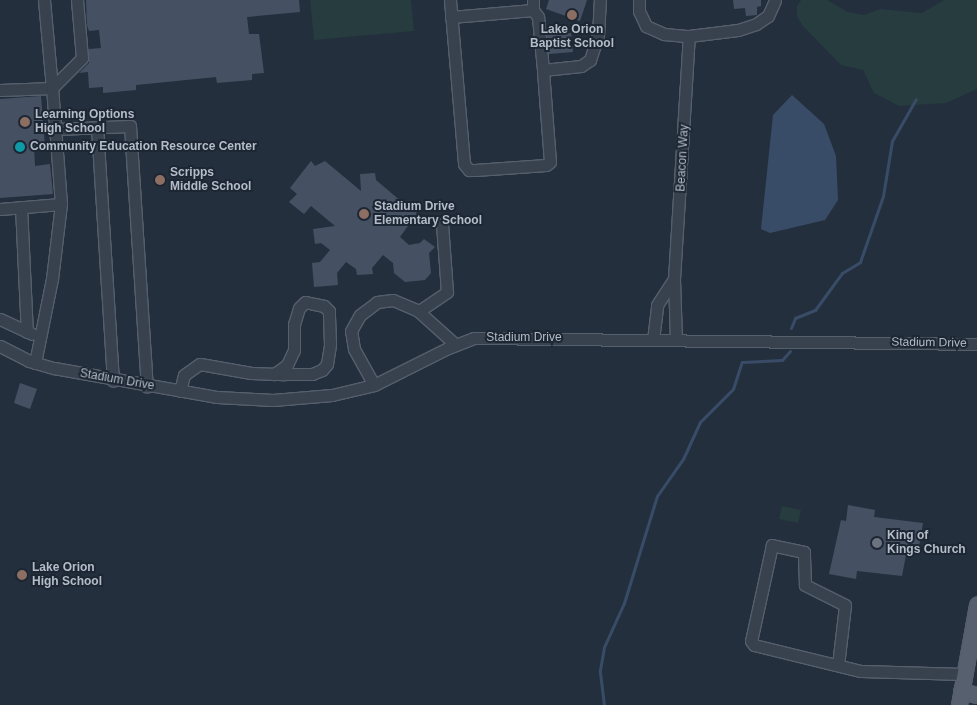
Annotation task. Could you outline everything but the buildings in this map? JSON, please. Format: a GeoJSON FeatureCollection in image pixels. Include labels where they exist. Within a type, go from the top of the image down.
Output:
{"type":"FeatureCollection","features":[{"type":"Feature","properties":{"kind":"main road"},"geometry":{"type":"LineString","coordinates":[[977,605],[960,698],[977,695]]}},
{"type":"Feature","properties":{"kind":"street"},"geometry":{"type":"LineString","coordinates":[[35,363],[41,339],[61,204],[44,0]]}},
{"type":"Feature","properties":{"kind":"street"},"geometry":{"type":"LineString","coordinates":[[0,90],[52,88],[82,58],[77,0]]}},
{"type":"Feature","properties":{"kind":"street"},"geometry":{"type":"LineString","coordinates":[[450,0],[451,17],[464,164],[469,170],[537,166],[550,162],[538,17],[533,5],[451,17]]}},
{"type":"Feature","properties":{"kind":"street"},"geometry":{"type":"LineString","coordinates":[[543,70],[581,66],[590,60],[598,36],[600,0]]}},
{"type":"Feature","properties":{"kind":"street"},"geometry":{"type":"LineString","coordinates":[[639,0],[639,11],[646,26],[664,34],[689,36],[738,30],[756,24],[768,16],[775,0]]}},
{"type":"Feature","properties":{"kind":"street","name":"Beacon Way"},"geometry":{"type":"LineString","coordinates":[[676,340],[674,279],[689,36]]}},
{"type":"Feature","properties":{"kind":"street"},"geometry":{"type":"LineString","coordinates":[[56,129],[130,126],[147,386]]}},
{"type":"Feature","properties":{"kind":"street"},"geometry":{"type":"LineString","coordinates":[[97,128],[113,380]]}},
{"type":"Feature","properties":{"kind":"street"},"geometry":{"type":"LineString","coordinates":[[0,209],[61,204]]}},
{"type":"Feature","properties":{"kind":"street"},"geometry":{"type":"LineString","coordinates":[[21,207],[27,332]]}},
{"type":"Feature","properties":{"kind":"street"},"geometry":{"type":"LineString","coordinates":[[419,312],[448,292],[442,224]]}},
{"type":"Feature","properties":{"kind":"street","name":"Beacon Way"},"geometry":{"type":"LineString","coordinates":[[653,340],[657,305],[674,279]]}},
{"type":"Feature","properties":{"kind":"street"},"geometry":{"type":"LineString","coordinates":[[374,385],[354,350],[351,330],[360,315],[377,302],[393,300],[419,312],[456,345]]}},
{"type":"Feature","properties":{"kind":"street"},"geometry":{"type":"LineString","coordinates":[[180,391],[184,375],[200,364],[222,370],[274,374],[312,374],[327,364],[331,321],[329,312],[324,306],[306,302],[299,308],[294,324],[294,350],[287,364],[274,374]]}},
{"type":"Feature","properties":{"kind":"street"},"geometry":{"type":"LineString","coordinates":[[0,319],[41,339]]}},
{"type":"Feature","properties":{"kind":"street","name":"Stadium Drive"},"geometry":{"type":"LineString","coordinates":[[0,346],[35,363],[113,380],[180,391],[273,400],[332,395],[374,385],[474,338],[513,336],[653,340],[977,344]]}},
{"type":"Feature","properties":{"kind":"street"},"geometry":{"type":"LineString","coordinates":[[838,665],[845,605],[805,586],[804,552],[772,545],[751,643],[838,665],[868,672],[964,674]]}},
{"type":"Feature","properties":{"kind":"green space"},"geometry":{"type":"Polygon","coordinates":[[[310,0],[411,0],[414,31],[314,40],[310,0]]]}},
{"type":"Feature","properties":{"kind":"green space"},"geometry":{"type":"Polygon","coordinates":[[[801,0],[827,0],[848,12],[864,15],[880,9],[922,13],[944,0],[977,0],[977,89],[946,103],[899,106],[874,93],[863,70],[841,65],[803,26],[797,17],[797,6],[801,0]]]}},
{"type":"Feature","properties":{"kind":"green space"},"geometry":{"type":"Polygon","coordinates":[[[782,506],[801,510],[798,523],[779,519],[782,506]]]}},
{"type":"Feature","properties":{"kind":"water"},"geometry":{"type":"Polygon","coordinates":[[[792,95],[824,124],[836,156],[838,200],[825,220],[770,233],[761,229],[773,115],[792,95]]]}},
{"type":"Feature","properties":{"kind":"waterway"},"geometry":{"type":"LineString","coordinates":[[791,328],[795,318],[815,310],[842,273],[860,262],[883,196],[892,141],[916,99]]}},
{"type":"Feature","properties":{"kind":"waterway"},"geometry":{"type":"LineString","coordinates":[[604,705],[600,670],[604,647],[624,603],[657,496],[683,459],[700,422],[733,389],[742,362],[782,360],[790,351]]}},
{"type":"Feature","properties":{"kind":"place","name":"Lake Orion Baptist School"},"geometry":{"type":"Point","coordinates":[572,15]}},
{"type":"Feature","properties":{"kind":"place","name":"Learning Options High School"},"geometry":{"type":"Point","coordinates":[25,122]}},
{"type":"Feature","properties":{"kind":"place","name":"Community Education Resource Center"},"geometry":{"type":"Point","coordinates":[20,147]}},
{"type":"Feature","properties":{"kind":"place","name":"Scripps Middle School"},"geometry":{"type":"Point","coordinates":[160,180]}},
{"type":"Feature","properties":{"kind":"place","name":"Stadium Drive Elementary School"},"geometry":{"type":"Point","coordinates":[364,214]}},
{"type":"Feature","properties":{"kind":"place","name":"King of Kings Church"},"geometry":{"type":"Point","coordinates":[877,543]}},
{"type":"Feature","properties":{"kind":"place","name":"Lake Orion High School"},"geometry":{"type":"Point","coordinates":[22,575]}}]}
